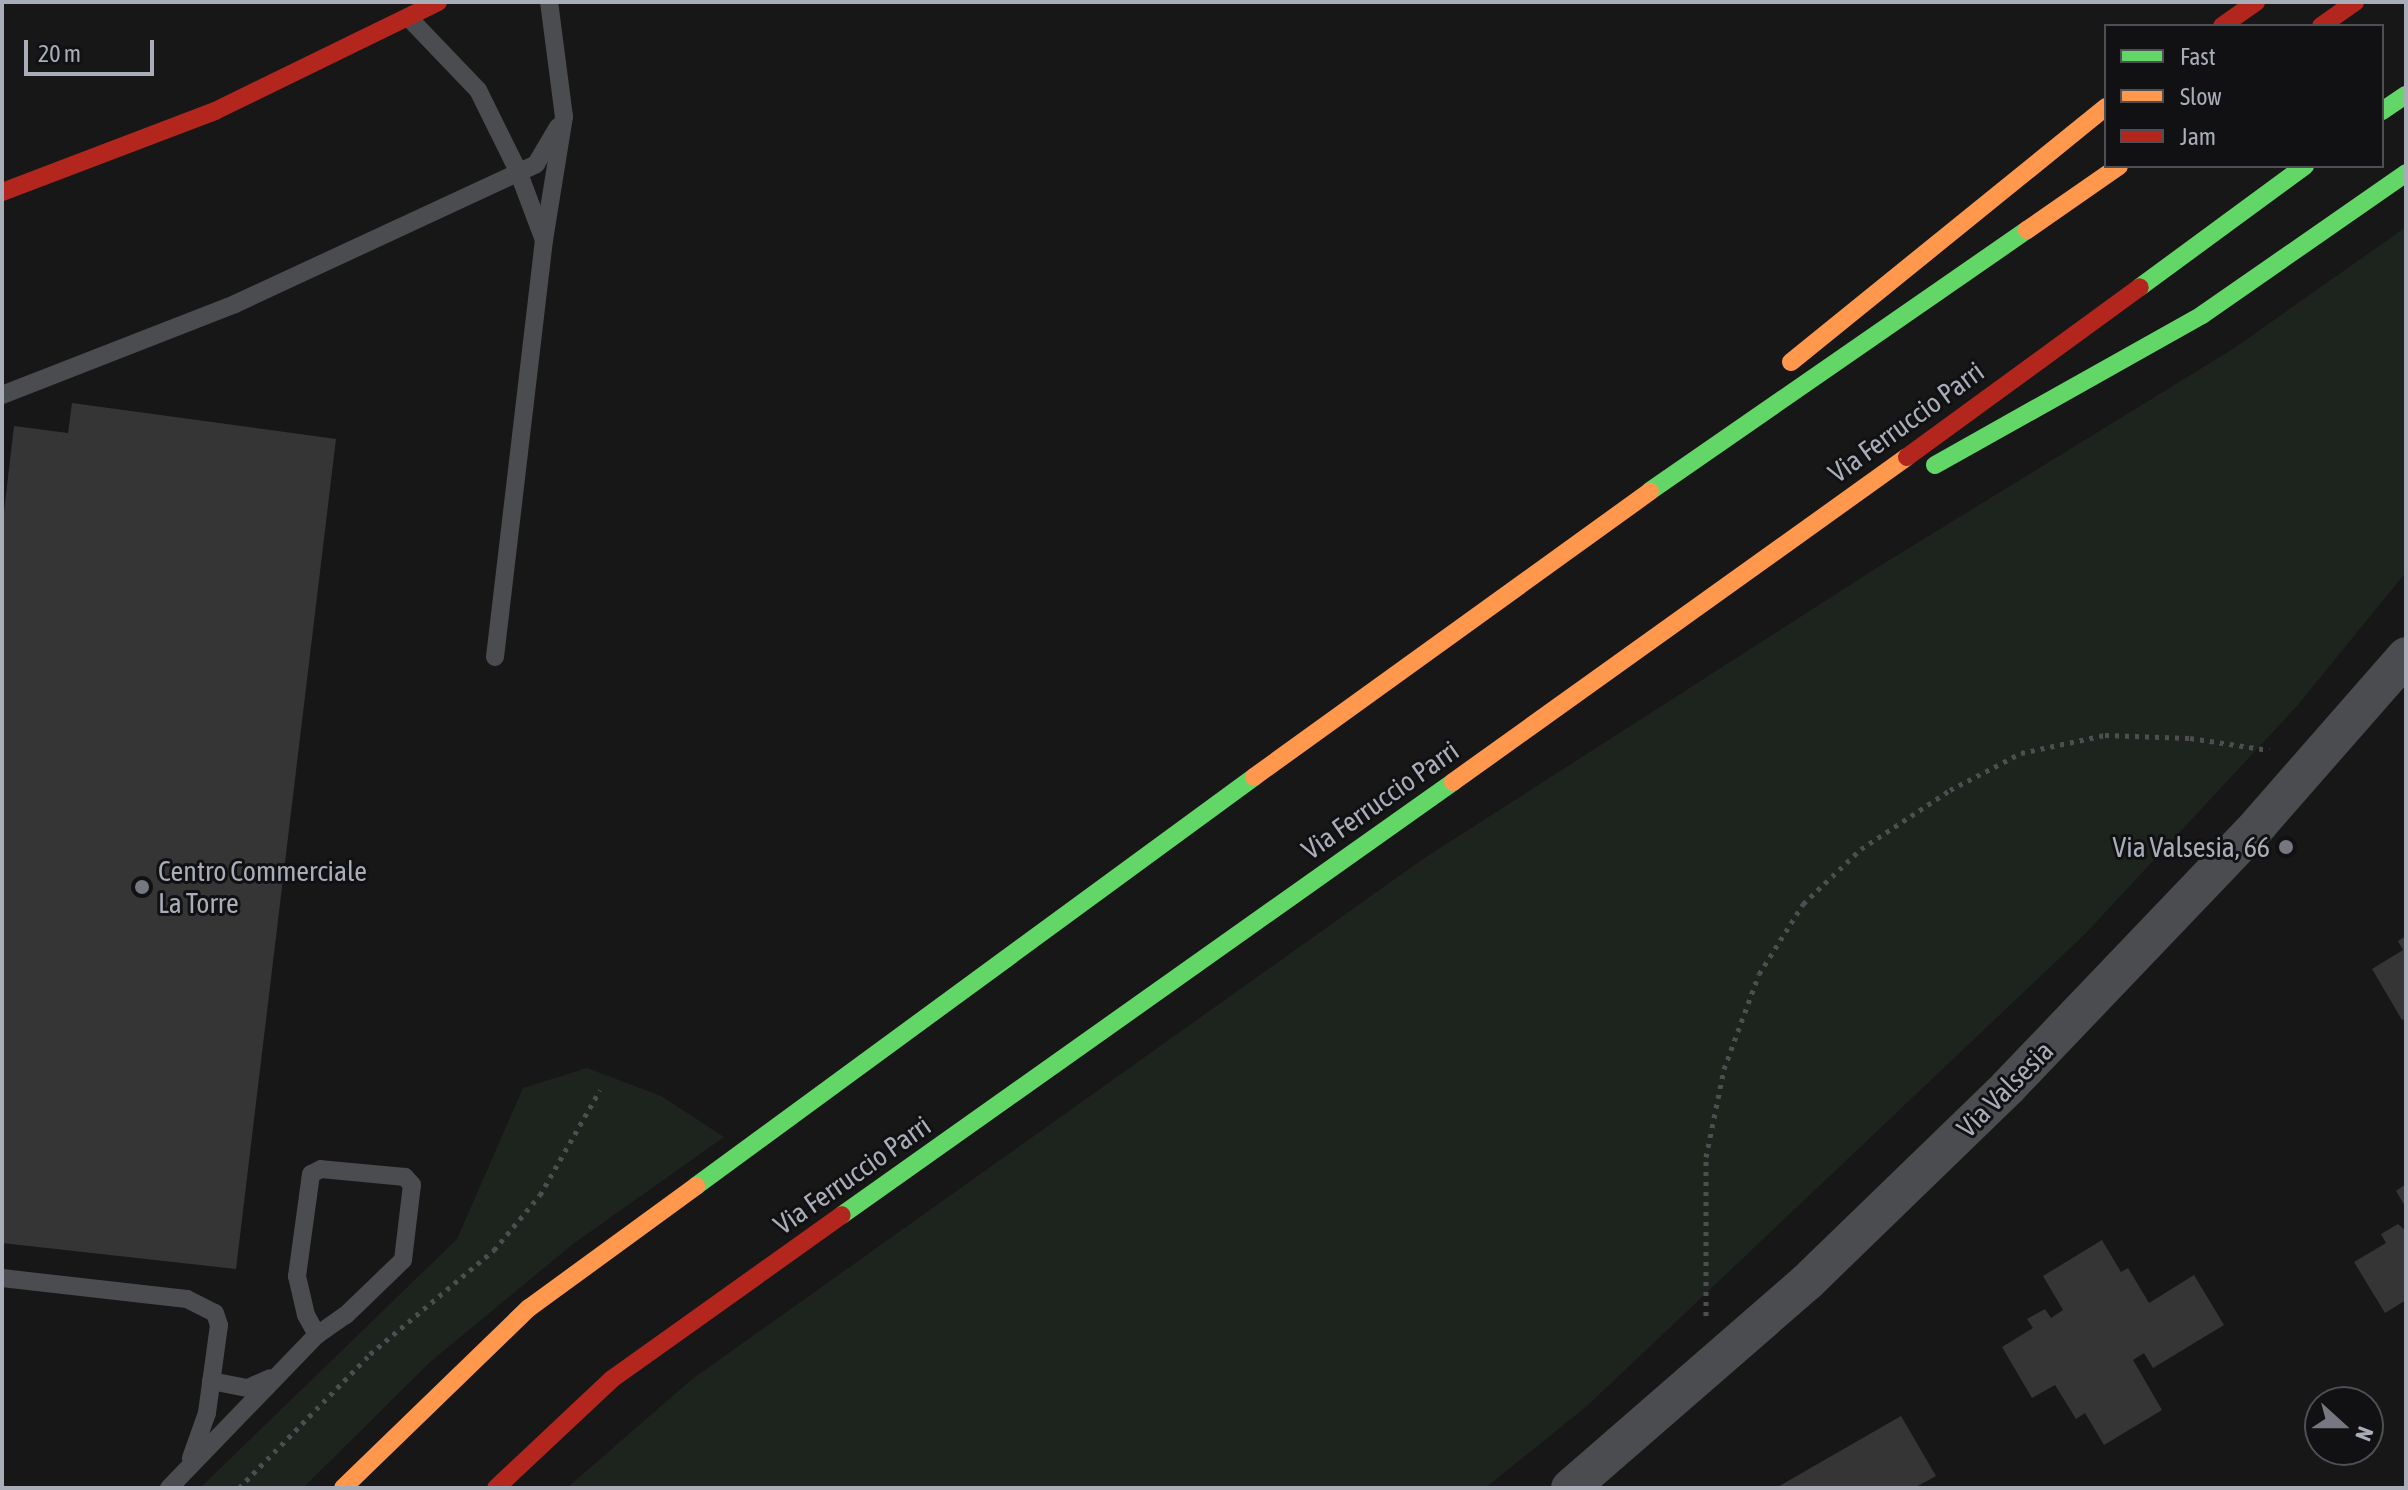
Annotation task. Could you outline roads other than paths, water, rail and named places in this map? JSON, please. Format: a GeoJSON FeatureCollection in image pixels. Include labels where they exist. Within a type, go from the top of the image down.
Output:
{"type":"FeatureCollection","features":[{"type":"Feature","properties":{"kind":"main road"},"geometry":{"type":"LineString","coordinates":[[2,192],[215,111],[438,2]]}},
{"type":"Feature","properties":{"kind":"main road"},"geometry":{"type":"LineString","coordinates":[[2225,24],[2256,2]]}},
{"type":"Feature","properties":{"kind":"main road"},"geometry":{"type":"LineString","coordinates":[[2324,24],[2355,2]]}},
{"type":"Feature","properties":{"kind":"main road"},"geometry":{"type":"LineString","coordinates":[[2384,110],[2406,95]]}},
{"type":"Feature","properties":{"kind":"main road"},"geometry":{"type":"LineString","coordinates":[[1774,376],[2104,109]]}},
{"type":"Feature","properties":{"kind":"main road"},"geometry":{"type":"LineString","coordinates":[[343,1488],[529,1308],[1554,558],[2116,168]]}},
{"type":"Feature","properties":{"kind":"main road","name":"Via Ferruccio Parri"},"geometry":{"type":"LineString","coordinates":[[496,1488],[612,1379],[1759,565],[2302,168]]}},
{"type":"Feature","properties":{"kind":"main road"},"geometry":{"type":"LineString","coordinates":[[1759,565],[2202,315],[2406,173]]}},
{"type":"Feature","properties":{"kind":"main road"},"geometry":{"type":"LineString","coordinates":[[1554,558],[1737,407]]}},
{"type":"Feature","properties":{"kind":"street","name":"Via Valsesia"},"geometry":{"type":"LineString","coordinates":[[1570,1488],[1807,1282],[2008,1087],[2251,834],[2406,656]]}},
{"type":"Feature","properties":{"kind":"lane"},"geometry":{"type":"LineString","coordinates":[[495,657],[544,240],[564,117],[549,2]]}},
{"type":"Feature","properties":{"kind":"lane"},"geometry":{"type":"LineString","coordinates":[[408,17],[478,90],[518,171],[544,240]]}},
{"type":"Feature","properties":{"kind":"lane"},"geometry":{"type":"LineString","coordinates":[[2,395],[235,304],[536,164],[564,117]]}},
{"type":"Feature","properties":{"kind":"lane"},"geometry":{"type":"LineString","coordinates":[[175,1481],[317,1335],[346,1315],[403,1260],[412,1185],[405,1177],[321,1169],[311,1174],[297,1276],[306,1315],[317,1335]]}},
{"type":"Feature","properties":{"kind":"lane"},"geometry":{"type":"LineString","coordinates":[[2,1278],[205,1305],[215,1313],[219,1325],[201,1440],[175,1481]]}},
{"type":"Feature","properties":{"kind":"lane"},"geometry":{"type":"LineString","coordinates":[[211,1381],[248,1388],[280,1373]]}},
{"type":"Feature","properties":{"kind":"place","name":"Via Valsesia, 66"},"geometry":{"type":"Point","coordinates":[2286,847]}},
{"type":"Feature","properties":{"kind":"place","name":"Centro Commerciale La Torre"},"geometry":{"type":"Point","coordinates":[142,887]}}]}
